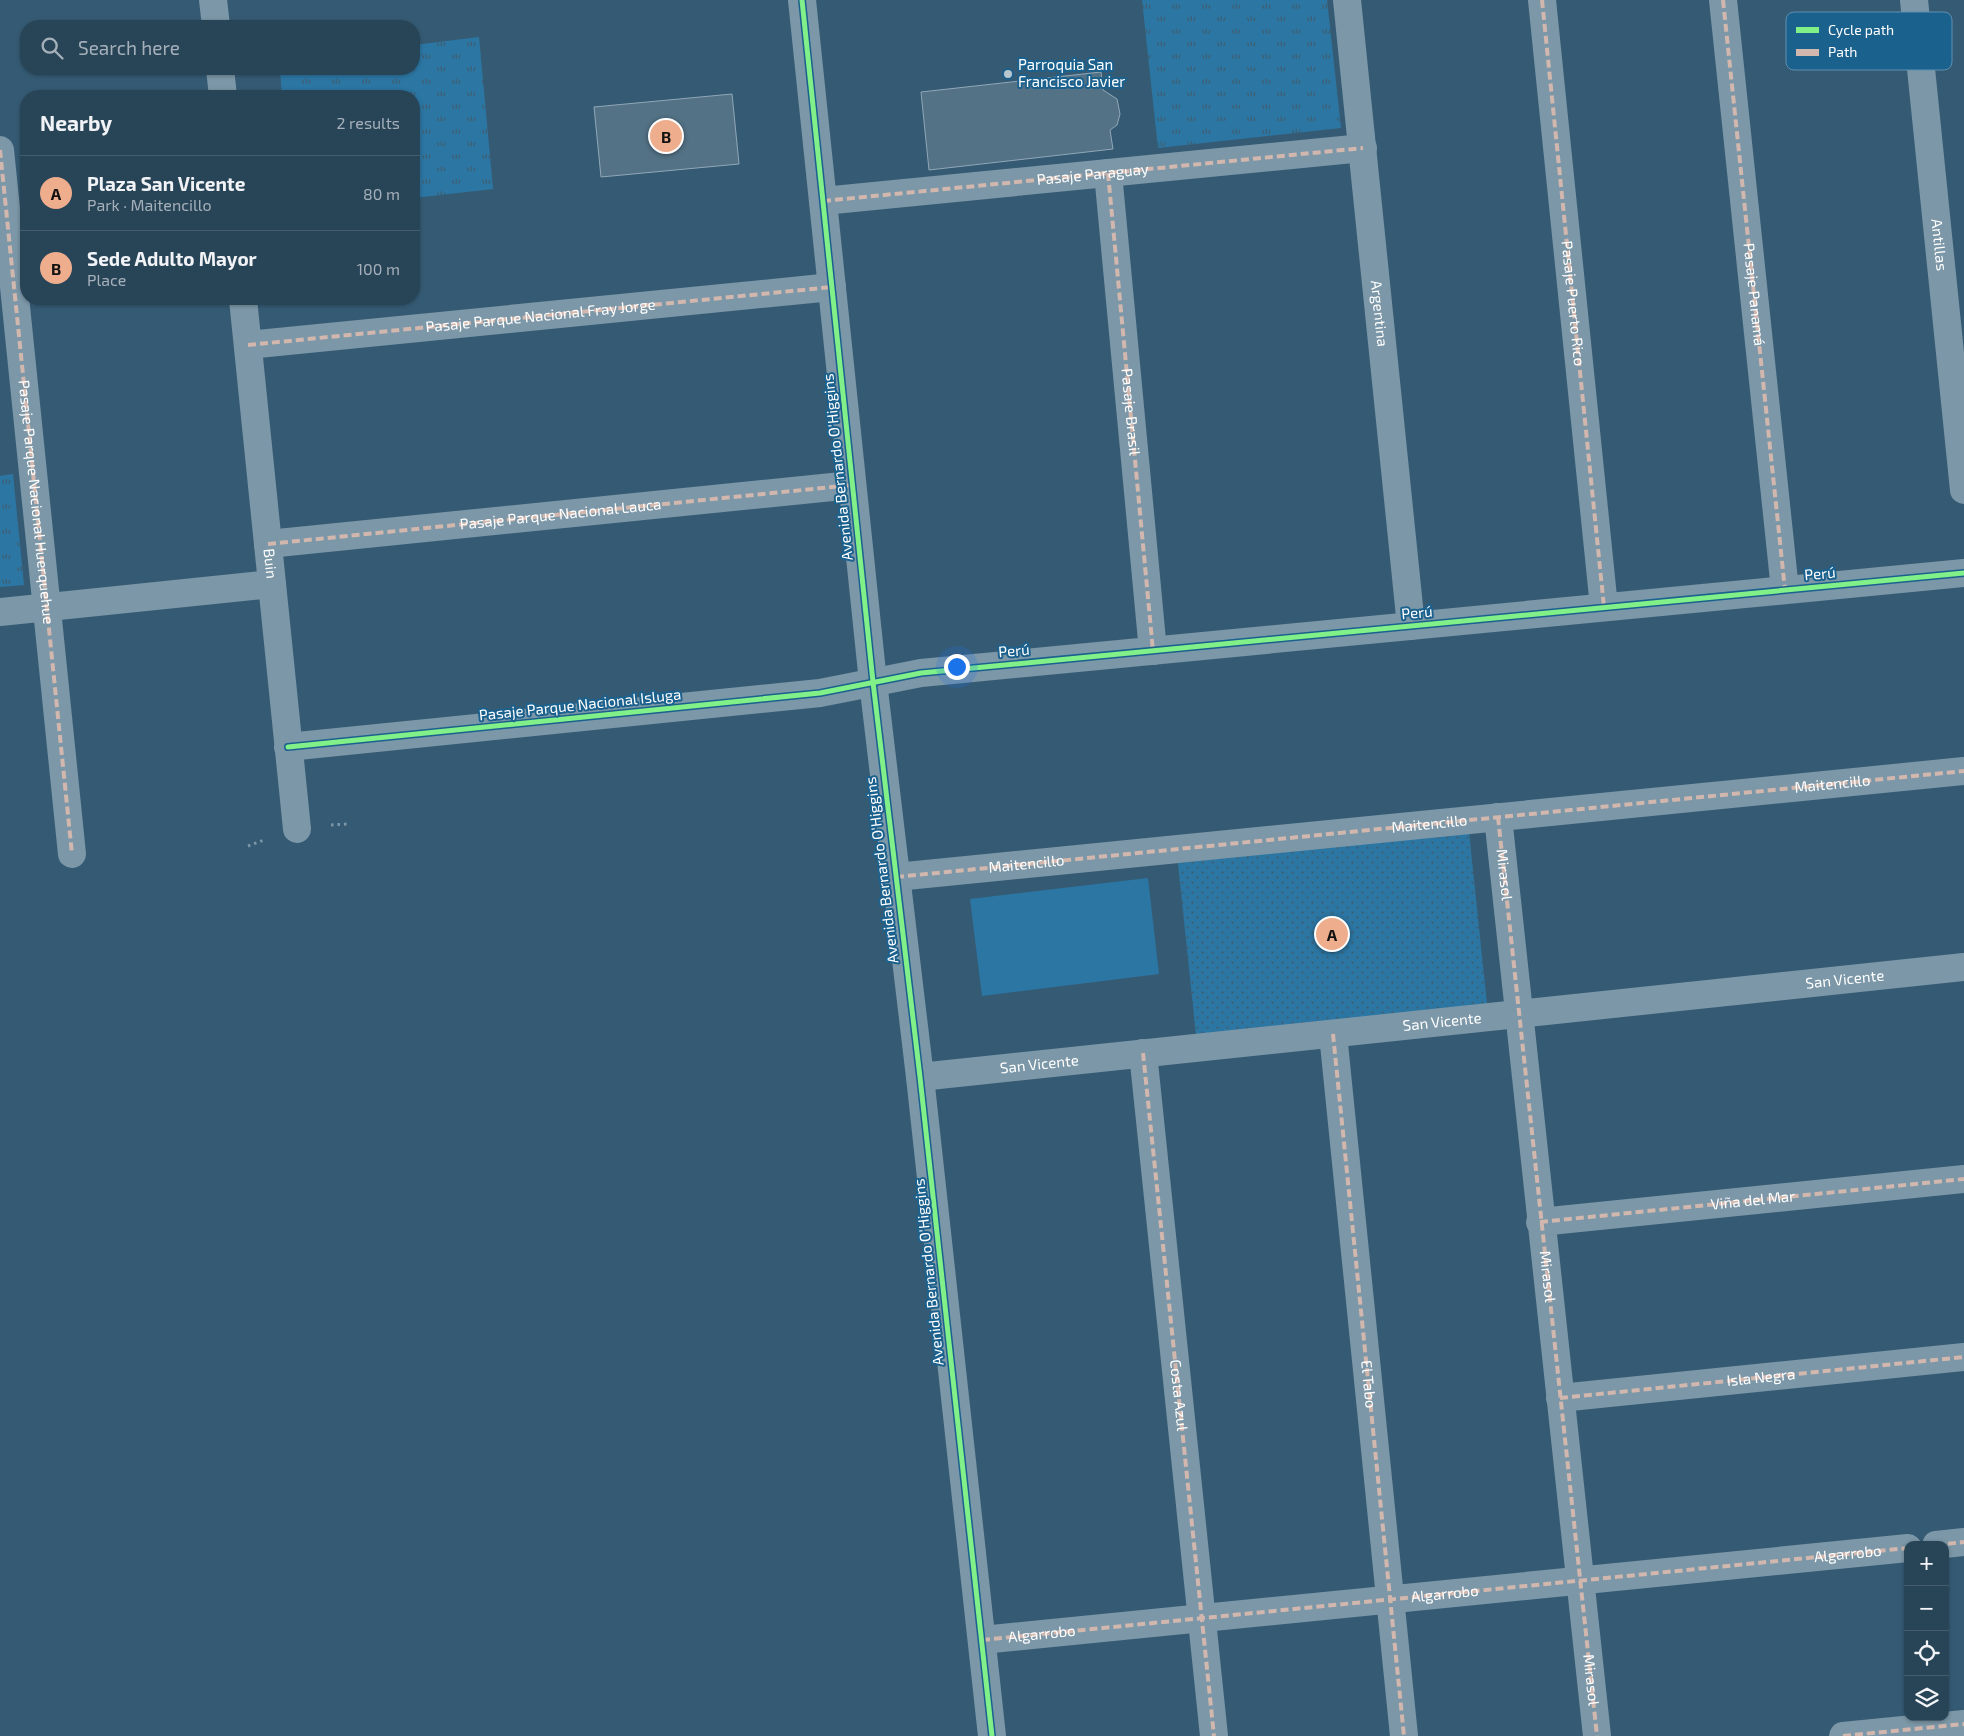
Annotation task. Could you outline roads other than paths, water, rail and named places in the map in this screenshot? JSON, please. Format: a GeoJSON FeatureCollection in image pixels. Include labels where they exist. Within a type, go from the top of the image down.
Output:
{"type":"FeatureCollection","features":[{"type":"Feature","properties":{"kind":"street"},"geometry":{"type":"LineString","coordinates":[[213,0],[215,20]]}},
{"type":"Feature","properties":{"kind":"street","name":"Avenida Bernardo O'Higgins"},"geometry":{"type":"LineString","coordinates":[[802,0],[873,682],[920,1078],[992,1736]]}},
{"type":"Feature","properties":{"kind":"street","name":"Argentina"},"geometry":{"type":"LineString","coordinates":[[1347,0],[1410,626]]}},
{"type":"Feature","properties":{"kind":"street","name":"Pasaje Puerto Rico"},"geometry":{"type":"LineString","coordinates":[[1542,0],[1604,607]]}},
{"type":"Feature","properties":{"kind":"street","name":"Pasaje Panamá"},"geometry":{"type":"LineString","coordinates":[[1723,0],[1785,590]]}},
{"type":"Feature","properties":{"kind":"street","name":"Antillas"},"geometry":{"type":"LineString","coordinates":[[1921,70],[1964,490]]}},
{"type":"Feature","properties":{"kind":"street"},"geometry":{"type":"LineString","coordinates":[[221,75],[222,90]]}},
{"type":"Feature","properties":{"kind":"street","name":"Pasaje Paraguay"},"geometry":{"type":"LineString","coordinates":[[823,201],[1362,148]]}},
{"type":"Feature","properties":{"kind":"street","name":"Pasaje Parque Nacional Huerquehue"},"geometry":{"type":"LineString","coordinates":[[0,150],[72,854]]}},
{"type":"Feature","properties":{"kind":"street","name":"Pasaje Brasil"},"geometry":{"type":"LineString","coordinates":[[1108,173],[1153,651]]}},
{"type":"Feature","properties":{"kind":"street","name":"Pasaje Parque Nacional Fray Jorge"},"geometry":{"type":"LineString","coordinates":[[248,345],[832,287]]}},
{"type":"Feature","properties":{"kind":"street","name":"Buin"},"geometry":{"type":"LineString","coordinates":[[244,305],[297,828]]}},
{"type":"Feature","properties":{"kind":"street","name":"Pasaje Parque Nacional Lauca"},"geometry":{"type":"LineString","coordinates":[[268,544],[852,485]]}},
{"type":"Feature","properties":{"kind":"street","name":"Perú"},"geometry":{"type":"LineString","coordinates":[[873,682],[921,673],[1964,573]]}},
{"type":"Feature","properties":{"kind":"street"},"geometry":{"type":"LineString","coordinates":[[0,612],[272,584]]}},
{"type":"Feature","properties":{"kind":"street","name":"Pasaje Parque Nacional Isluga"},"geometry":{"type":"LineString","coordinates":[[288,746],[820,693],[873,682]]}},
{"type":"Feature","properties":{"kind":"street","name":"Maitencillo"},"geometry":{"type":"LineString","coordinates":[[896,877],[1964,771]]}},
{"type":"Feature","properties":{"kind":"street","name":"Mirasol"},"geometry":{"type":"LineString","coordinates":[[1498,817],[1540,1222],[1597,1736]]}},
{"type":"Feature","properties":{"kind":"street","name":"San Vicente"},"geometry":{"type":"LineString","coordinates":[[920,1078],[1964,967]]}},
{"type":"Feature","properties":{"kind":"street","name":"El Tabo"},"geometry":{"type":"LineString","coordinates":[[1333,1034],[1404,1736]]}},
{"type":"Feature","properties":{"kind":"street","name":"Costa Azul"},"geometry":{"type":"LineString","coordinates":[[1144,1054],[1214,1736]]}},
{"type":"Feature","properties":{"kind":"street","name":"Viña del Mar"},"geometry":{"type":"LineString","coordinates":[[1540,1222],[1964,1180]]}},
{"type":"Feature","properties":{"kind":"street","name":"Isla Negra"},"geometry":{"type":"LineString","coordinates":[[1560,1398],[1964,1357]]}},
{"type":"Feature","properties":{"kind":"street"},"geometry":{"type":"LineString","coordinates":[[1949,1544],[1964,1542]]}},
{"type":"Feature","properties":{"kind":"street","name":"Algarrobo"},"geometry":{"type":"LineString","coordinates":[[982,1640],[1904,1548]]}},
{"type":"Feature","properties":{"kind":"street"},"geometry":{"type":"LineString","coordinates":[[1843,1736],[1886,1734],[1964,1724]]}},
{"type":"Feature","properties":{"kind":"place","name":"Parroquia San Francisco Javier"},"geometry":{"type":"Point","coordinates":[1008,74]}},
{"type":"Feature","properties":{"kind":"place","name":"Sede Adulto Mayor"},"geometry":{"type":"Point","coordinates":[666,136]}},
{"type":"Feature","properties":{"kind":"place","name":"Plaza San Vicente"},"geometry":{"type":"Point","coordinates":[1332,934]}}]}
